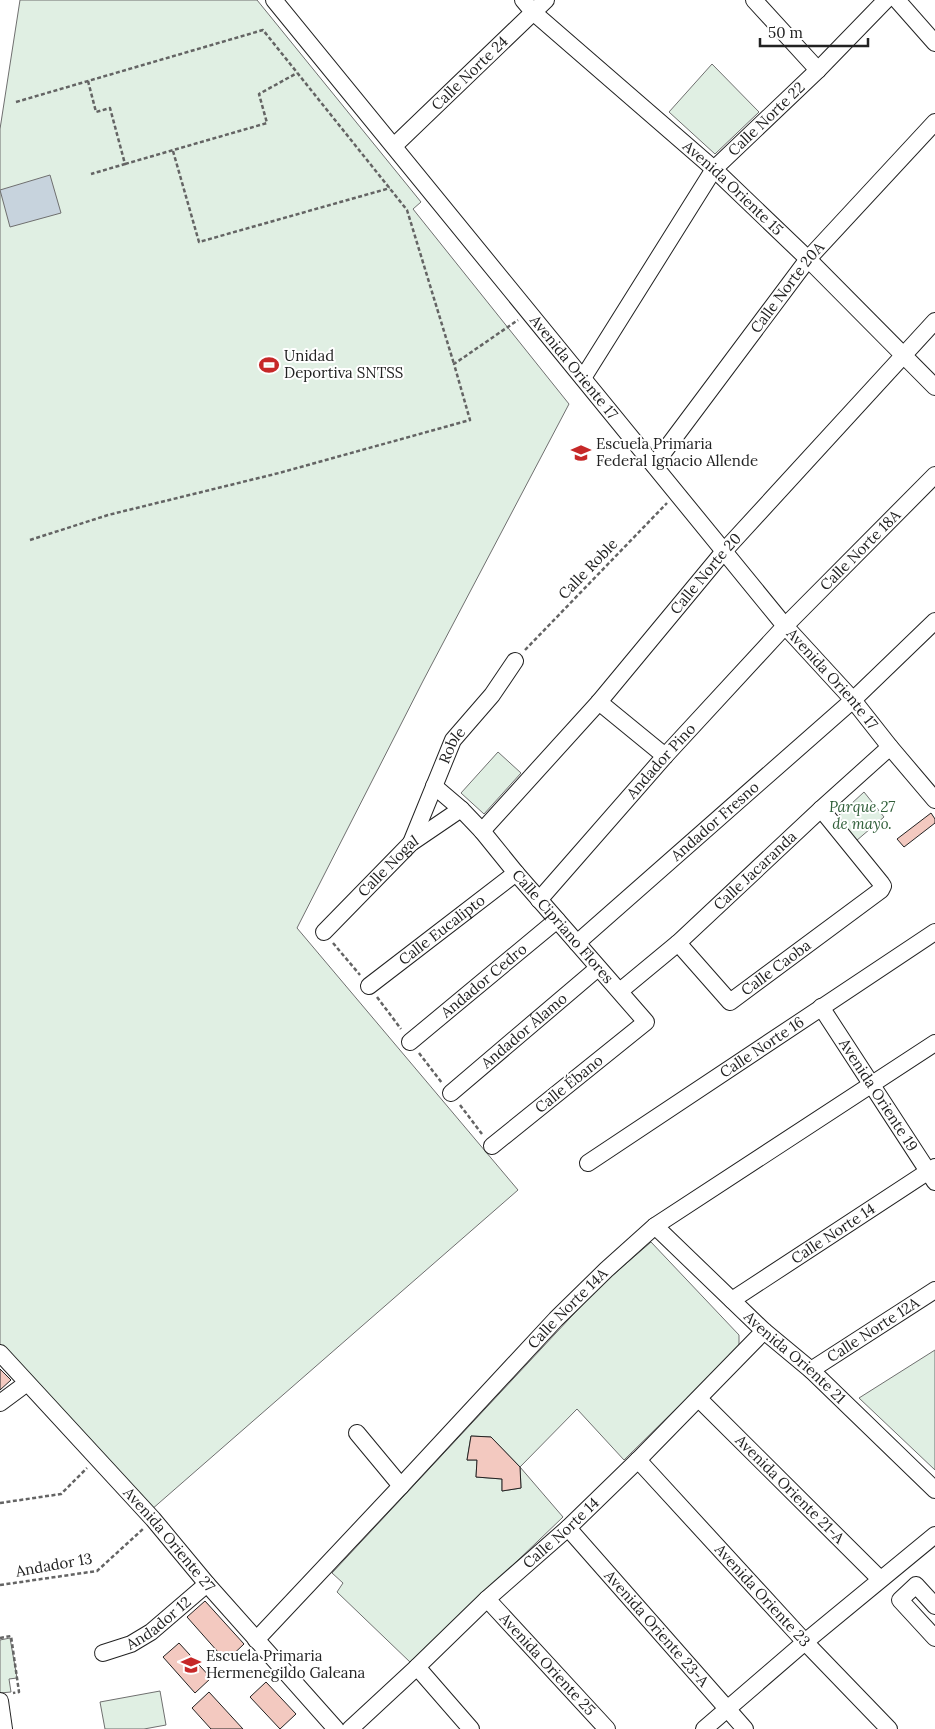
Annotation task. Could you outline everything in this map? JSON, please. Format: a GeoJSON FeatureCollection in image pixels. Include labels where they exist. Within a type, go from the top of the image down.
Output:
{"type":"FeatureCollection","features":[{"type":"Feature","properties":{"kind":"street","name":"Avenida Oriente 17"},"geometry":{"type":"LineString","coordinates":[[274,0],[785,626],[853,700],[935,800]]}},
{"type":"Feature","properties":{"kind":"street","name":"Calle Norte 24"},"geometry":{"type":"LineString","coordinates":[[394,146],[528,6],[546,0]]}},
{"type":"Feature","properties":{"kind":"street"},"geometry":{"type":"LineString","coordinates":[[754,0],[818,70]]}},
{"type":"Feature","properties":{"kind":"street","name":"Calle Norte 22"},"geometry":{"type":"LineString","coordinates":[[583,378],[714,169],[818,70],[886,0]]}},
{"type":"Feature","properties":{"kind":"street"},"geometry":{"type":"LineString","coordinates":[[897,0],[935,43]]}},
{"type":"Feature","properties":{"kind":"street","name":"Avenida Oriente 15"},"geometry":{"type":"LineString","coordinates":[[528,6],[714,169],[808,259],[935,387]]}},
{"type":"Feature","properties":{"kind":"street","name":"Calle Norte 20A"},"geometry":{"type":"LineString","coordinates":[[654,466],[808,259],[935,122]]}},
{"type":"Feature","properties":{"kind":"street","name":"Calle Norte 20"},"geometry":{"type":"LineString","coordinates":[[482,831],[599,702],[724,550],[935,321]]}},
{"type":"Feature","properties":{"kind":"street","name":"Calle Norte 18A"},"geometry":{"type":"LineString","coordinates":[[785,626],[935,476]]}},
{"type":"Feature","properties":{"kind":"street","name":"Andador Fresno"},"geometry":{"type":"LineString","coordinates":[[577,943],[853,700],[935,621]]}},
{"type":"Feature","properties":{"kind":"street","name":"Andador Pino"},"geometry":{"type":"LineString","coordinates":[[539,900],[665,756],[785,626]]}},
{"type":"Feature","properties":{"kind":"street","name":"Roble"},"geometry":{"type":"LineString","coordinates":[[411,843],[453,740],[492,695],[515,661]]}},
{"type":"Feature","properties":{"kind":"street"},"geometry":{"type":"LineString","coordinates":[[599,702],[665,756]]}},
{"type":"Feature","properties":{"kind":"street","name":"Calle Jacaranda"},"geometry":{"type":"LineString","coordinates":[[620,991],[678,943],[890,747]]}},
{"type":"Feature","properties":{"kind":"street","name":"Calle Cipriano Flores"},"geometry":{"type":"LineString","coordinates":[[434,786],[461,809],[482,831],[539,900],[646,1022]]}},
{"type":"Feature","properties":{"kind":"street","name":"Calle Nogal"},"geometry":{"type":"LineString","coordinates":[[324,932],[411,843],[461,809]]}},
{"type":"Feature","properties":{"kind":"street","name":"Calle Caoba"},"geometry":{"type":"LineString","coordinates":[[678,943],[730,1002],[881,890],[884,886],[821,809]]}},
{"type":"Feature","properties":{"kind":"street","name":"Calle Eucalipto"},"geometry":{"type":"LineString","coordinates":[[369,986],[516,873]]}},
{"type":"Feature","properties":{"kind":"street","name":"Andador Cedro"},"geometry":{"type":"LineString","coordinates":[[410,1042],[557,920]]}},
{"type":"Feature","properties":{"kind":"street","name":"Calle Norte 16"},"geometry":{"type":"LineString","coordinates":[[588,1163],[935,932]]}},
{"type":"Feature","properties":{"kind":"street","name":"Andador Álamo"},"geometry":{"type":"LineString","coordinates":[[451,1093],[598,968]]}},
{"type":"Feature","properties":{"kind":"street","name":"Avenida Oriente 19"},"geometry":{"type":"LineString","coordinates":[[821,1008],[872,1086],[933,1173]]}},
{"type":"Feature","properties":{"kind":"street","name":"Calle Ébano"},"geometry":{"type":"LineString","coordinates":[[492,1146],[646,1022]]}},
{"type":"Feature","properties":{"kind":"street","name":"Calle Norte 14A"},"geometry":{"type":"LineString","coordinates":[[256,1640],[579,1296],[655,1226],[935,1044]]}},
{"type":"Feature","properties":{"kind":"street","name":"Calle Norte 14"},"geometry":{"type":"LineString","coordinates":[[732,1300],[933,1173]]}},
{"type":"Feature","properties":{"kind":"street","name":"Avenida Oriente 21"},"geometry":{"type":"LineString","coordinates":[[655,1226],[764,1330],[811,1370],[935,1490]]}},
{"type":"Feature","properties":{"kind":"street","name":"Calle Norte 12A"},"geometry":{"type":"LineString","coordinates":[[811,1370],[935,1290]]}},
{"type":"Feature","properties":{"kind":"street","name":"Calle Norte 14"},"geometry":{"type":"LineString","coordinates":[[350,1729],[487,1599],[568,1528],[699,1399],[764,1330]]}},
{"type":"Feature","properties":{"kind":"street","name":"Avenida Oriente 27"},"geometry":{"type":"LineString","coordinates":[[0,1353],[153,1519],[207,1584],[336,1729]]}},
{"type":"Feature","properties":{"kind":"street"},"geometry":{"type":"LineString","coordinates":[[0,1403],[27,1383]]}},
{"type":"Feature","properties":{"kind":"street","name":"Avenida Oriente 21-A"},"geometry":{"type":"LineString","coordinates":[[699,1399],[880,1579]]}},
{"type":"Feature","properties":{"kind":"street"},"geometry":{"type":"LineString","coordinates":[[357,1433],[401,1486]]}},
{"type":"Feature","properties":{"kind":"street","name":"Avenida Oriente 23"},"geometry":{"type":"LineString","coordinates":[[638,1460],[805,1642],[889,1729]]}},
{"type":"Feature","properties":{"kind":"street","name":"Avenida Oriente 23-A"},"geometry":{"type":"LineString","coordinates":[[568,1528],[745,1729]]}},
{"type":"Feature","properties":{"kind":"street"},"geometry":{"type":"LineString","coordinates":[[704,1729],[880,1579],[935,1535]]}},
{"type":"Feature","properties":{"kind":"street","name":"Andador 12"},"geometry":{"type":"LineString","coordinates":[[103,1653],[131,1644],[151,1632],[207,1584]]}},
{"type":"Feature","properties":{"kind":"street"},"geometry":{"type":"LineString","coordinates":[[935,1606],[916,1585],[900,1600],[935,1638]]}},
{"type":"Feature","properties":{"kind":"street","name":"Avenida Oriente 25"},"geometry":{"type":"LineString","coordinates":[[487,1599],[607,1729]]}},
{"type":"Feature","properties":{"kind":"street"},"geometry":{"type":"LineString","coordinates":[[417,1667],[471,1729]]}},
{"type":"Feature","properties":{"kind":"street"},"geometry":{"type":"LineString","coordinates":[[0,1701],[4,1729]]}},
{"type":"Feature","properties":{"kind":"path"},"geometry":{"type":"LineString","coordinates":[[16,102],[263,30],[407,210],[470,420],[279,473],[108,515],[30,540]]}},
{"type":"Feature","properties":{"kind":"path"},"geometry":{"type":"LineString","coordinates":[[91,174],[267,123],[259,94],[298,72]]}},
{"type":"Feature","properties":{"kind":"path"},"geometry":{"type":"LineString","coordinates":[[88,81],[96,112],[110,108],[125,164]]}},
{"type":"Feature","properties":{"kind":"path"},"geometry":{"type":"LineString","coordinates":[[172,151],[199,242],[390,188]]}},
{"type":"Feature","properties":{"kind":"path"},"geometry":{"type":"LineString","coordinates":[[454,364],[529,312]]}},
{"type":"Feature","properties":{"kind":"path","name":"Calle Roble"},"geometry":{"type":"LineString","coordinates":[[515,661],[677,493]]}},
{"type":"Feature","properties":{"kind":"path"},"geometry":{"type":"LineString","coordinates":[[0,1503],[61,1494],[97,1459]]}},
{"type":"Feature","properties":{"kind":"path","name":"Andador 13"},"geometry":{"type":"LineString","coordinates":[[0,1585],[97,1571],[153,1519]]}},
{"type":"Feature","properties":{"kind":"path"},"geometry":{"type":"LineString","coordinates":[[0,1638],[11,1636],[19,1692]]}},
{"type":"Feature","properties":{"kind":"green space"},"geometry":{"type":"Polygon","coordinates":[[[20,0],[257,0],[421,202],[413,209],[569,404],[423,681],[297,928],[518,1190],[151,1510],[0,1344],[0,129],[20,0]]]}},
{"type":"Feature","properties":{"kind":"green space"},"geometry":{"type":"Polygon","coordinates":[[[712,64],[759,112],[715,154],[669,112],[712,64]]]}},
{"type":"Feature","properties":{"kind":"green space"},"geometry":{"type":"Polygon","coordinates":[[[498,752],[521,773],[484,814],[461,793],[498,752]]]}},
{"type":"Feature","properties":{"kind":"green space","name":"Parque 27 de mayo."},"geometry":{"type":"Polygon","coordinates":[[[864,792],[884,817],[856,841],[837,817],[864,792]]]}},
{"type":"Feature","properties":{"kind":"green space"},"geometry":{"type":"Polygon","coordinates":[[[651,1242],[739,1335],[739,1347],[624,1460],[577,1409],[520,1467],[563,1517],[411,1663],[337,1592],[343,1583],[332,1573],[597,1289],[651,1242]],[[471,1436],[467,1460],[477,1460],[476,1477],[502,1479],[502,1491],[521,1488],[520,1467],[491,1437],[471,1436]]]}},
{"type":"Feature","properties":{"kind":"green space"},"geometry":{"type":"Polygon","coordinates":[[[935,1350],[935,1470],[859,1398],[935,1350]]]}},
{"type":"Feature","properties":{"kind":"green space"},"geometry":{"type":"Polygon","coordinates":[[[10,1638],[17,1678],[9,1679],[11,1692],[0,1693],[0,1640],[10,1638]]]}},
{"type":"Feature","properties":{"kind":"green space"},"geometry":{"type":"Polygon","coordinates":[[[160,1691],[166,1725],[144,1729],[105,1729],[100,1702],[160,1691]]]}},
{"type":"Feature","properties":{"kind":"shaded area"},"geometry":{"type":"Polygon","coordinates":[[[50,175],[61,213],[10,227],[0,190],[50,175]]]}},
{"type":"Feature","properties":{"kind":"building"},"geometry":{"type":"Polygon","coordinates":[[[931,813],[935,823],[904,847],[897,839],[931,813]]]}},
{"type":"Feature","properties":{"kind":"building"},"geometry":{"type":"Polygon","coordinates":[[[0,1369],[11,1380],[0,1390],[0,1369]]]}},
{"type":"Feature","properties":{"kind":"building"},"geometry":{"type":"Polygon","coordinates":[[[471,1436],[491,1437],[520,1467],[521,1488],[502,1491],[502,1479],[476,1477],[477,1460],[467,1460],[471,1436]]]}},
{"type":"Feature","properties":{"kind":"building"},"geometry":{"type":"Polygon","coordinates":[[[205,1601],[244,1644],[226,1661],[187,1617],[205,1601]]]}},
{"type":"Feature","properties":{"kind":"building"},"geometry":{"type":"Polygon","coordinates":[[[179,1643],[211,1678],[195,1693],[163,1657],[179,1643]]]}},
{"type":"Feature","properties":{"kind":"building"},"geometry":{"type":"Polygon","coordinates":[[[266,1682],[296,1714],[280,1729],[250,1697],[266,1682]]]}},
{"type":"Feature","properties":{"kind":"building"},"geometry":{"type":"Polygon","coordinates":[[[209,1692],[243,1729],[211,1729],[192,1708],[209,1692]]]}},
{"type":"Feature","properties":{"kind":"place","name":"Unidad Deportiva SNTSS"},"geometry":{"type":"Point","coordinates":[269,365]}},
{"type":"Feature","properties":{"kind":"place","name":"Escuela Primaria Federal Ignacio Allende"},"geometry":{"type":"Point","coordinates":[581,453]}},
{"type":"Feature","properties":{"kind":"place","name":"Escuela Primaria Hermenegildo Galeana"},"geometry":{"type":"Point","coordinates":[191,1665]}}]}
